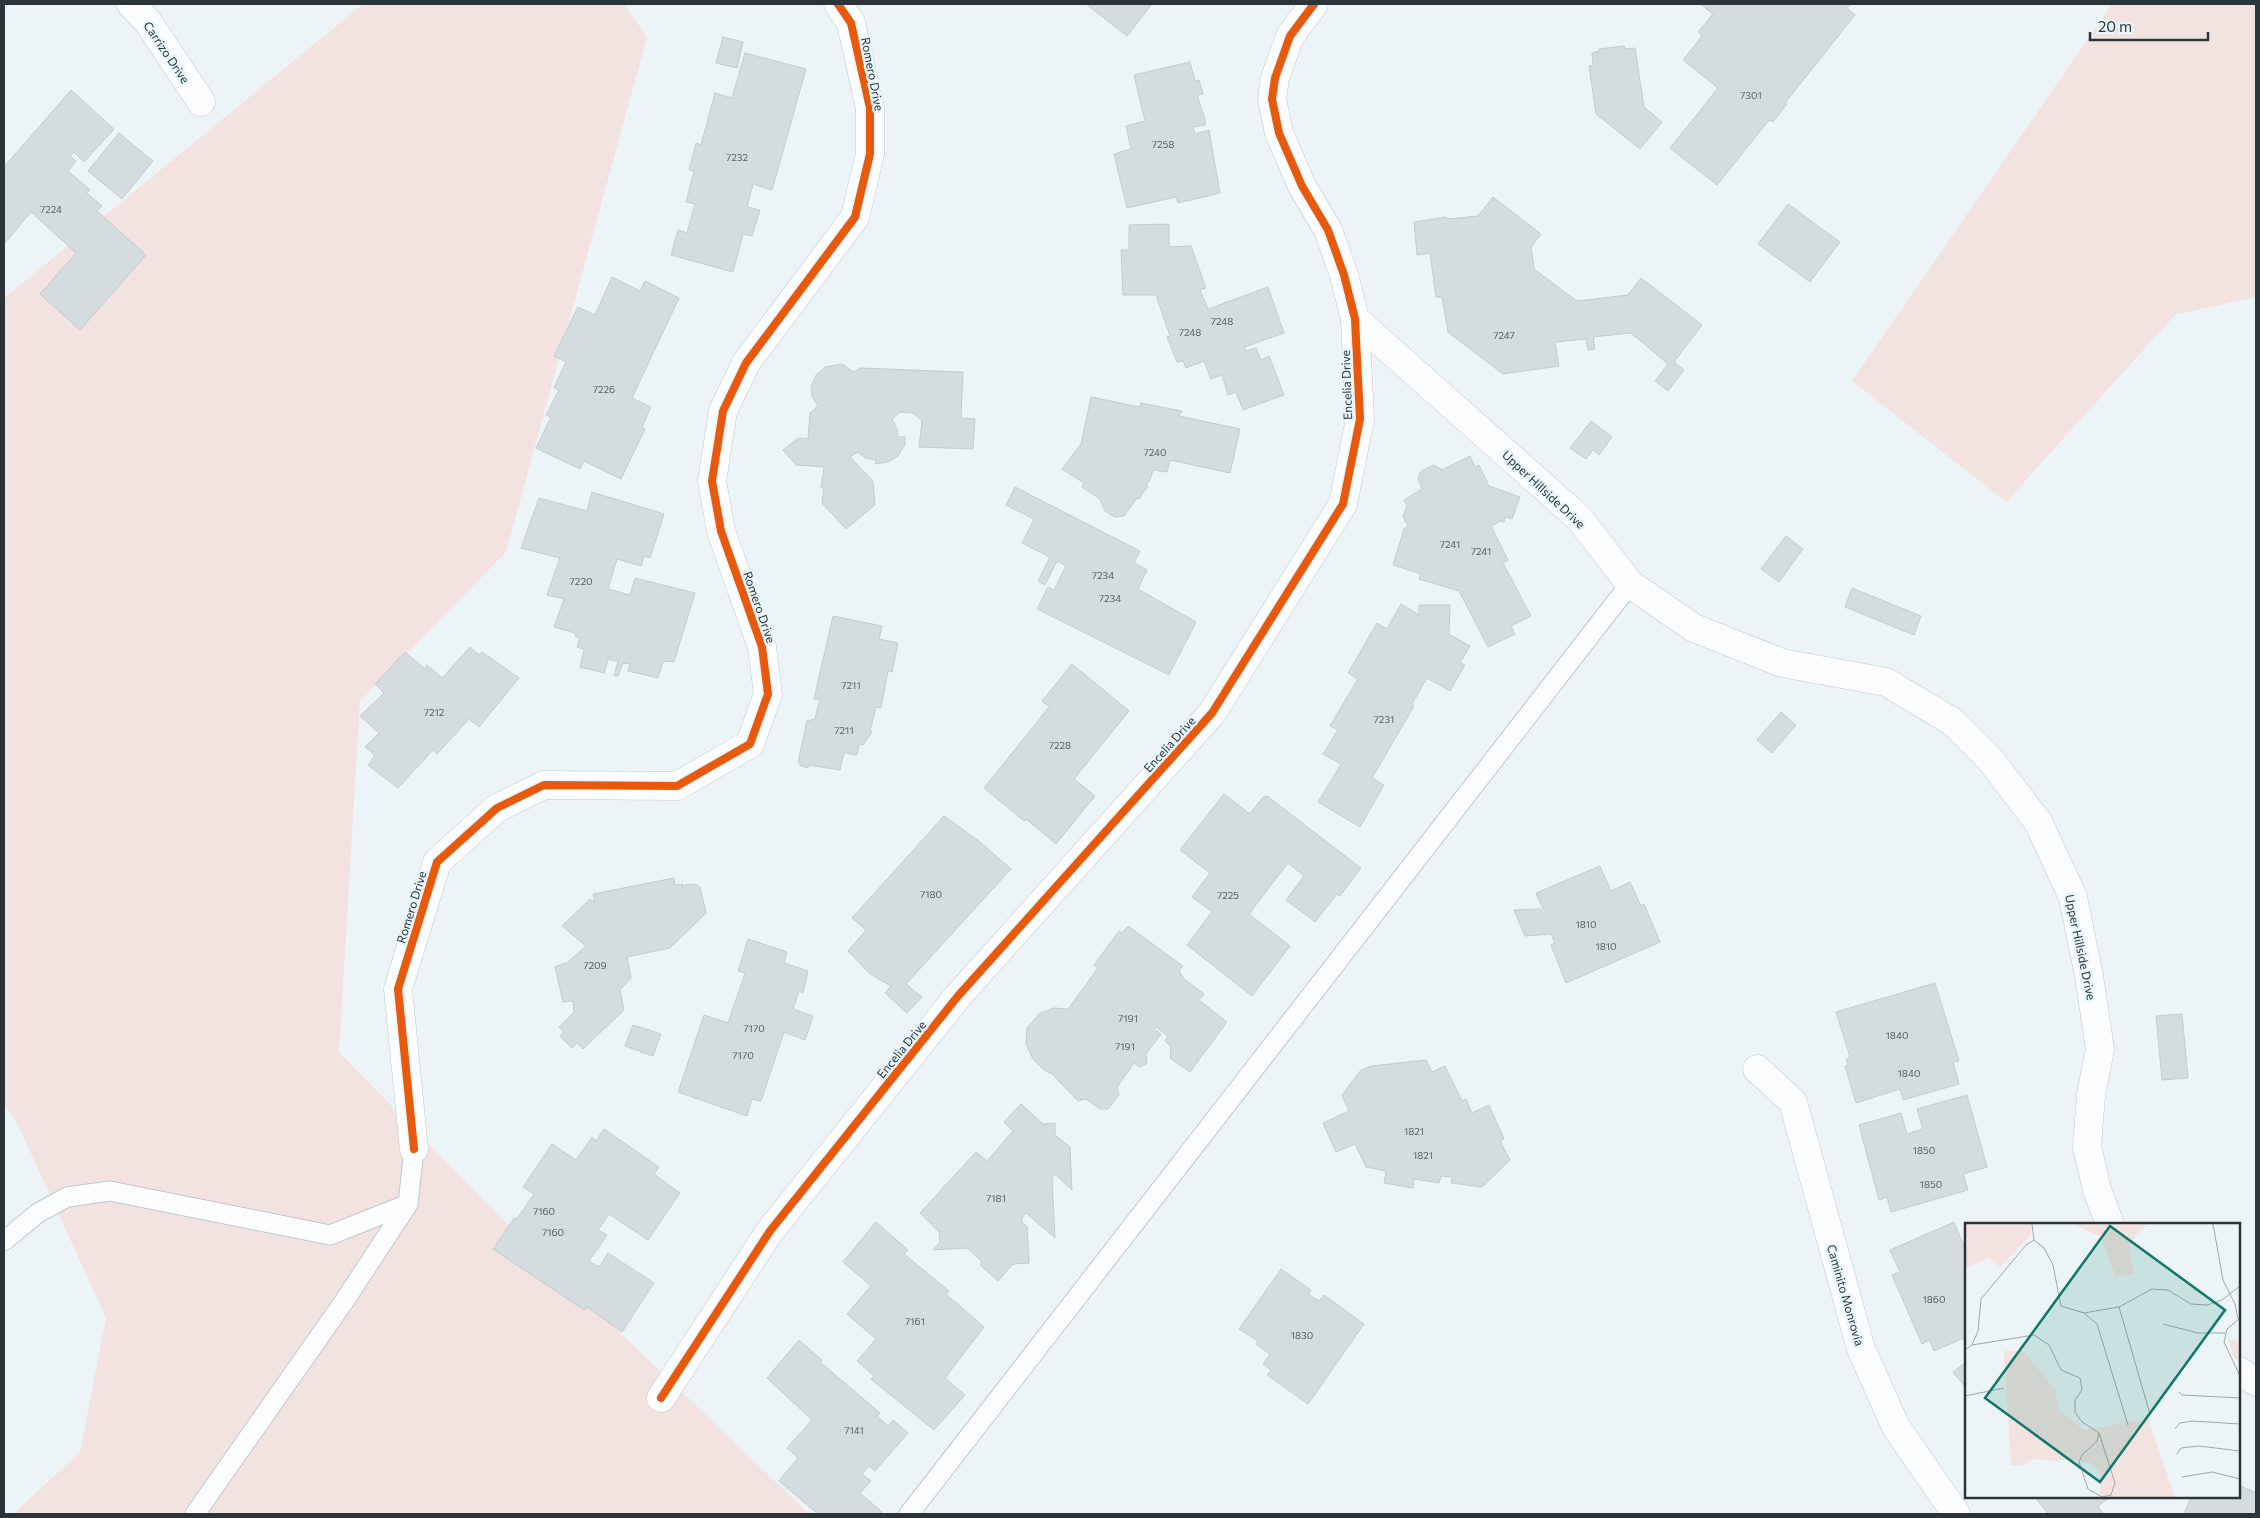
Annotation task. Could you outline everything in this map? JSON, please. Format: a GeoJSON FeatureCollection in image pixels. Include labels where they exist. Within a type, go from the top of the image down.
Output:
{"type":"FeatureCollection","features":[{"type":"Feature","properties":{"kind":"street","name":"Carrizo Drive"},"geometry":{"type":"LineString","coordinates":[[130,4],[148,22],[201,102]]}},
{"type":"Feature","properties":{"kind":"street","name":"Romero Drive"},"geometry":{"type":"LineString","coordinates":[[414,1149],[398,989],[437,862],[497,808],[544,784],[676,786],[750,744],[768,694],[762,647],[721,531],[712,481],[723,411],[746,363],[854,217],[870,154],[870,108],[852,23],[838,4]]}},
{"type":"Feature","properties":{"kind":"street","name":"Encelia Drive"},"geometry":{"type":"LineString","coordinates":[[661,1398],[770,1231],[952,1004],[1212,713],[1343,504],[1360,419],[1355,319],[1344,275],[1328,230],[1302,186],[1280,133],[1272,99],[1274,78],[1290,36],[1314,4]]}},
{"type":"Feature","properties":{"kind":"street","name":"Upper Hillside Drive"},"geometry":{"type":"LineString","coordinates":[[1355,319],[1579,518],[1630,584],[1694,628],[1782,663],[1886,682],[1953,722],[1989,758],[2038,822],[2073,897],[2089,976],[2100,1049],[2091,1095],[2087,1147],[2097,1190],[2110,1223]]}},
{"type":"Feature","properties":{"kind":"street","name":"Caminito Monrovia"},"geometry":{"type":"LineString","coordinates":[[1757,1069],[1793,1102],[1861,1349],[1896,1427],[1956,1514]]}},
{"type":"Feature","properties":{"kind":"street"},"geometry":{"type":"LineString","coordinates":[[2240,1372],[2256,1382]]}},
{"type":"Feature","properties":{"kind":"lane"},"geometry":{"type":"LineString","coordinates":[[909,1514],[1630,584]]}},
{"type":"Feature","properties":{"kind":"lane"},"geometry":{"type":"LineString","coordinates":[[195,1514],[337,1310],[408,1204],[414,1149]]}},
{"type":"Feature","properties":{"kind":"lane"},"geometry":{"type":"LineString","coordinates":[[4,1241],[38,1213],[67,1198],[110,1191],[330,1235],[408,1204]]}},
{"type":"Feature","properties":{"kind":"shaded area"},"geometry":{"type":"Polygon","coordinates":[[[363,4],[624,4],[647,37],[506,552],[360,701],[339,1052],[504,1221],[809,1514],[13,1514],[80,1452],[106,1318],[17,1123],[4,1104],[4,298],[363,4]]]}},
{"type":"Feature","properties":{"kind":"shaded area"},"geometry":{"type":"Polygon","coordinates":[[[2112,4],[2256,4],[2256,297],[2175,315],[2006,502],[1852,381],[2112,4]]]}},
{"type":"Feature","properties":{"kind":"building"},"geometry":{"type":"Polygon","coordinates":[[[1086,4],[1152,4],[1127,36],[1086,4]]]}},
{"type":"Feature","properties":{"kind":"building"},"geometry":{"type":"Polygon","coordinates":[[[1700,4],[1850,4],[1847,8],[1855,15],[1785,103],[1787,104],[1773,122],[1769,120],[1717,185],[1670,148],[1718,88],[1683,60],[1702,36],[1698,32],[1713,14],[1700,4]]]}},
{"type":"Feature","properties":{"kind":"building"},"geometry":{"type":"Polygon","coordinates":[[[723,37],[743,42],[737,68],[716,63],[723,37]]]}},
{"type":"Feature","properties":{"kind":"building"},"geometry":{"type":"Polygon","coordinates":[[[1624,46],[1625,49],[1635,48],[1644,107],[1662,122],[1640,149],[1596,114],[1589,66],[1593,65],[1592,53],[1599,51],[1599,49],[1624,46]]]}},
{"type":"Feature","properties":{"kind":"building"},"geometry":{"type":"Polygon","coordinates":[[[745,53],[806,69],[772,190],[753,184],[747,207],[760,210],[752,236],[743,234],[733,272],[671,255],[678,230],[687,233],[695,204],[686,202],[694,171],[689,170],[696,143],[701,145],[715,93],[732,98],[745,53]]]}},
{"type":"Feature","properties":{"kind":"building"},"geometry":{"type":"Polygon","coordinates":[[[1190,62],[1195,81],[1199,80],[1203,94],[1197,95],[1205,119],[1205,125],[1193,127],[1195,134],[1209,130],[1220,193],[1178,203],[1176,197],[1127,208],[1114,154],[1131,149],[1126,126],[1145,121],[1134,75],[1190,62]]]}},
{"type":"Feature","properties":{"kind":"building"},"geometry":{"type":"Polygon","coordinates":[[[71,90],[114,129],[84,162],[74,152],[70,156],[76,161],[68,171],[90,190],[87,193],[102,206],[97,211],[146,255],[80,330],[40,294],[76,253],[31,212],[4,244],[4,167],[71,90]]]}},
{"type":"Feature","properties":{"kind":"building"},"geometry":{"type":"Polygon","coordinates":[[[119,133],[153,161],[122,199],[88,171],[119,133]]]}},
{"type":"Feature","properties":{"kind":"building"},"geometry":{"type":"Polygon","coordinates":[[[1493,197],[1541,234],[1531,247],[1534,269],[1577,301],[1628,295],[1641,278],[1702,325],[1674,362],[1684,370],[1668,391],[1655,381],[1668,364],[1631,333],[1593,337],[1595,349],[1588,350],[1586,339],[1555,342],[1559,366],[1503,374],[1448,332],[1442,297],[1436,297],[1430,253],[1417,255],[1414,222],[1446,217],[1447,219],[1478,216],[1493,197]]]}},
{"type":"Feature","properties":{"kind":"building"},"geometry":{"type":"Polygon","coordinates":[[[1788,204],[1840,242],[1810,282],[1758,244],[1788,204]]]}},
{"type":"Feature","properties":{"kind":"building"},"geometry":{"type":"Polygon","coordinates":[[[1169,224],[1169,247],[1191,246],[1206,288],[1200,290],[1208,309],[1268,287],[1284,333],[1244,347],[1246,351],[1256,348],[1261,360],[1269,356],[1284,395],[1243,410],[1236,392],[1228,395],[1222,375],[1211,379],[1204,361],[1186,368],[1183,361],[1177,362],[1167,337],[1170,336],[1156,295],[1123,295],[1121,250],[1129,250],[1129,225],[1169,224]]]}},
{"type":"Feature","properties":{"kind":"building"},"geometry":{"type":"Polygon","coordinates":[[[612,277],[640,291],[645,281],[679,298],[632,398],[651,407],[642,427],[645,429],[621,479],[584,461],[580,469],[536,448],[551,417],[546,415],[559,390],[554,388],[566,362],[554,356],[578,307],[595,315],[612,277]]]}},
{"type":"Feature","properties":{"kind":"building"},"geometry":{"type":"Polygon","coordinates":[[[842,364],[854,372],[860,368],[963,372],[961,418],[975,419],[973,449],[919,447],[922,421],[913,413],[900,412],[892,419],[897,429],[898,437],[905,437],[905,445],[898,456],[888,462],[875,464],[876,460],[865,458],[858,452],[850,457],[873,481],[875,505],[846,529],[822,503],[824,488],[821,488],[824,467],[796,465],[783,450],[798,438],[808,439],[810,413],[818,406],[812,396],[811,387],[816,375],[825,367],[842,364]]]}},
{"type":"Feature","properties":{"kind":"building"},"geometry":{"type":"Polygon","coordinates":[[[1091,397],[1139,407],[1141,403],[1182,411],[1179,416],[1240,429],[1230,473],[1170,460],[1167,472],[1153,470],[1150,480],[1146,485],[1148,486],[1139,499],[1137,498],[1124,516],[1115,517],[1105,511],[1100,499],[1082,487],[1084,483],[1062,469],[1081,444],[1091,397]]]}},
{"type":"Feature","properties":{"kind":"building"},"geometry":{"type":"Polygon","coordinates":[[[1591,421],[1612,437],[1599,455],[1593,450],[1586,459],[1570,448],[1591,421]]]}},
{"type":"Feature","properties":{"kind":"building"},"geometry":{"type":"Polygon","coordinates":[[[1470,456],[1475,467],[1479,465],[1489,486],[1520,497],[1512,519],[1505,517],[1504,522],[1501,521],[1491,526],[1508,560],[1503,563],[1531,616],[1511,626],[1515,634],[1488,647],[1459,591],[1419,579],[1421,574],[1393,565],[1404,529],[1408,526],[1403,516],[1407,506],[1404,500],[1422,489],[1418,479],[1421,471],[1434,465],[1442,470],[1470,456]]]}},
{"type":"Feature","properties":{"kind":"building"},"geometry":{"type":"Polygon","coordinates":[[[1015,487],[1140,551],[1134,563],[1147,570],[1138,589],[1196,622],[1169,675],[1037,609],[1048,587],[1054,590],[1066,566],[1057,561],[1045,585],[1038,581],[1050,557],[1022,543],[1034,519],[1006,505],[1015,487]]]}},
{"type":"Feature","properties":{"kind":"building"},"geometry":{"type":"Polygon","coordinates":[[[592,492],[664,514],[650,558],[644,556],[641,566],[617,559],[608,589],[630,595],[635,578],[695,593],[674,662],[663,661],[658,678],[628,671],[630,664],[623,663],[618,676],[614,676],[618,661],[610,660],[611,657],[609,657],[604,673],[580,667],[584,649],[577,647],[580,638],[575,636],[575,633],[554,627],[564,599],[547,595],[560,558],[521,548],[539,498],[587,511],[592,492]]]}},
{"type":"Feature","properties":{"kind":"building"},"geometry":{"type":"Polygon","coordinates":[[[1786,536],[1803,549],[1779,582],[1761,569],[1786,536]]]}},
{"type":"Feature","properties":{"kind":"building"},"geometry":{"type":"Polygon","coordinates":[[[1852,588],[1921,616],[1914,635],[1845,607],[1852,588]]]}},
{"type":"Feature","properties":{"kind":"building"},"geometry":{"type":"Polygon","coordinates":[[[1401,604],[1419,615],[1419,605],[1450,605],[1449,634],[1470,646],[1460,663],[1465,665],[1450,691],[1427,678],[1412,704],[1414,706],[1372,778],[1384,785],[1360,827],[1318,802],[1341,764],[1323,754],[1338,730],[1330,726],[1358,679],[1348,673],[1377,623],[1387,629],[1401,604]]]}},
{"type":"Feature","properties":{"kind":"building"},"geometry":{"type":"Polygon","coordinates":[[[833,616],[882,626],[879,639],[898,643],[892,672],[888,671],[881,708],[876,707],[870,731],[872,732],[863,745],[859,744],[857,755],[844,753],[840,770],[808,765],[808,768],[801,766],[798,762],[807,721],[815,719],[820,700],[814,699],[833,616]]]}},
{"type":"Feature","properties":{"kind":"building"},"geometry":{"type":"Polygon","coordinates":[[[470,647],[479,655],[482,652],[519,678],[479,727],[469,719],[437,754],[433,750],[398,788],[368,765],[375,755],[365,747],[379,733],[360,716],[384,693],[375,684],[405,652],[425,669],[427,665],[442,678],[470,647]]]}},
{"type":"Feature","properties":{"kind":"building"},"geometry":{"type":"Polygon","coordinates":[[[1072,664],[1129,711],[1074,779],[1095,796],[1056,844],[984,788],[1049,707],[1042,701],[1072,664]]]}},
{"type":"Feature","properties":{"kind":"building"},"geometry":{"type":"Polygon","coordinates":[[[1781,712],[1796,725],[1772,753],[1757,740],[1781,712]]]}},
{"type":"Feature","properties":{"kind":"building"},"geometry":{"type":"Polygon","coordinates":[[[1224,794],[1250,814],[1263,797],[1267,796],[1361,868],[1340,896],[1337,894],[1315,922],[1286,900],[1304,876],[1288,863],[1249,914],[1290,946],[1252,996],[1187,945],[1212,912],[1192,897],[1210,873],[1180,850],[1224,794]]]}},
{"type":"Feature","properties":{"kind":"building"},"geometry":{"type":"Polygon","coordinates":[[[944,816],[980,842],[1011,869],[906,984],[922,997],[907,1013],[885,993],[891,986],[870,974],[848,951],[866,930],[852,918],[944,816]]]}},
{"type":"Feature","properties":{"kind":"building"},"geometry":{"type":"Polygon","coordinates":[[[1600,866],[1611,891],[1630,882],[1641,906],[1644,904],[1660,942],[1566,983],[1551,945],[1555,943],[1551,934],[1525,936],[1514,910],[1541,909],[1545,913],[1536,893],[1600,866]]]}},
{"type":"Feature","properties":{"kind":"building"},"geometry":{"type":"Polygon","coordinates":[[[674,878],[675,885],[683,884],[682,888],[685,885],[695,884],[700,887],[706,913],[670,948],[627,957],[631,978],[620,990],[624,1010],[583,1049],[577,1043],[572,1048],[560,1036],[564,1032],[559,1027],[574,1012],[573,1001],[563,1002],[555,967],[568,962],[586,946],[562,926],[590,899],[595,903],[593,894],[674,878]]]}},
{"type":"Feature","properties":{"kind":"building"},"geometry":{"type":"Polygon","coordinates":[[[1128,926],[1183,966],[1179,970],[1183,978],[1204,994],[1199,1000],[1227,1022],[1190,1072],[1170,1058],[1171,1047],[1165,1041],[1168,1036],[1156,1027],[1154,1029],[1161,1034],[1146,1054],[1147,1063],[1140,1067],[1134,1063],[1117,1087],[1119,1095],[1108,1109],[1100,1109],[1086,1099],[1078,1101],[1052,1074],[1044,1070],[1033,1059],[1026,1044],[1027,1028],[1040,1013],[1054,1008],[1068,1009],[1098,968],[1094,965],[1119,931],[1122,933],[1128,926]]]}},
{"type":"Feature","properties":{"kind":"building"},"geometry":{"type":"Polygon","coordinates":[[[748,939],[787,952],[784,963],[808,971],[803,993],[799,991],[793,1009],[813,1016],[805,1040],[784,1032],[761,1101],[752,1099],[747,1116],[678,1092],[704,1015],[728,1023],[745,973],[738,971],[748,939]]]}},
{"type":"Feature","properties":{"kind":"building"},"geometry":{"type":"Polygon","coordinates":[[[1935,983],[1959,1061],[1953,1062],[1959,1084],[1903,1100],[1900,1089],[1856,1103],[1845,1066],[1848,1065],[1846,1059],[1850,1057],[1836,1012],[1935,983]]]}},
{"type":"Feature","properties":{"kind":"building"},"geometry":{"type":"Polygon","coordinates":[[[2182,1014],[2188,1078],[2162,1080],[2156,1016],[2182,1014]]]}},
{"type":"Feature","properties":{"kind":"building"},"geometry":{"type":"Polygon","coordinates":[[[633,1025],[661,1034],[653,1056],[625,1046],[633,1025]]]}},
{"type":"Feature","properties":{"kind":"building"},"geometry":{"type":"Polygon","coordinates":[[[1426,1060],[1432,1072],[1445,1066],[1462,1101],[1466,1099],[1472,1113],[1489,1105],[1504,1139],[1500,1141],[1510,1160],[1482,1187],[1451,1183],[1452,1177],[1441,1176],[1439,1183],[1414,1179],[1413,1188],[1384,1183],[1386,1171],[1366,1167],[1355,1144],[1336,1152],[1323,1123],[1349,1111],[1342,1095],[1361,1070],[1371,1066],[1426,1060]]]}},
{"type":"Feature","properties":{"kind":"building"},"geometry":{"type":"Polygon","coordinates":[[[1967,1095],[1987,1167],[1963,1174],[1968,1190],[1891,1212],[1887,1197],[1879,1200],[1859,1125],[1901,1113],[1907,1134],[1923,1129],[1917,1109],[1967,1095]]]}},
{"type":"Feature","properties":{"kind":"building"},"geometry":{"type":"Polygon","coordinates":[[[1021,1104],[1043,1124],[1055,1123],[1055,1135],[1070,1147],[1072,1190],[1055,1174],[1052,1178],[1055,1238],[1026,1213],[1022,1218],[1022,1223],[1027,1226],[1029,1263],[1013,1264],[998,1281],[980,1265],[982,1262],[967,1248],[933,1250],[940,1242],[939,1232],[920,1213],[976,1152],[987,1161],[1013,1131],[1004,1122],[1021,1104]]]}},
{"type":"Feature","properties":{"kind":"building"},"geometry":{"type":"Polygon","coordinates":[[[604,1129],[659,1167],[654,1174],[680,1193],[648,1240],[609,1214],[598,1230],[607,1235],[589,1261],[599,1267],[608,1253],[654,1283],[622,1332],[587,1307],[584,1310],[493,1249],[514,1218],[517,1219],[534,1194],[523,1187],[552,1144],[576,1160],[592,1137],[596,1141],[604,1129]]]}},
{"type":"Feature","properties":{"kind":"building"},"geometry":{"type":"Polygon","coordinates":[[[876,1222],[908,1250],[904,1254],[949,1291],[946,1294],[984,1327],[945,1378],[965,1395],[934,1430],[871,1379],[874,1376],[857,1361],[876,1339],[847,1314],[871,1286],[843,1262],[876,1222]]]}},
{"type":"Feature","properties":{"kind":"building"},"geometry":{"type":"Polygon","coordinates":[[[1954,1222],[1965,1249],[1965,1324],[1963,1325],[1965,1337],[1934,1351],[1929,1340],[1922,1344],[1892,1275],[1900,1272],[1890,1250],[1954,1222]]]}},
{"type":"Feature","properties":{"kind":"building"},"geometry":{"type":"Polygon","coordinates":[[[1281,1269],[1311,1290],[1308,1294],[1319,1301],[1324,1295],[1364,1324],[1308,1404],[1267,1375],[1271,1370],[1263,1364],[1270,1354],[1256,1344],[1258,1341],[1239,1329],[1281,1269]]]}},
{"type":"Feature","properties":{"kind":"building"},"geometry":{"type":"Polygon","coordinates":[[[799,1340],[822,1360],[820,1362],[880,1413],[877,1416],[888,1426],[893,1420],[908,1433],[875,1471],[869,1466],[862,1474],[871,1481],[860,1493],[882,1512],[880,1514],[818,1514],[779,1481],[798,1458],[787,1448],[812,1420],[767,1378],[799,1340]]]}},
{"type":"Feature","properties":{"kind":"building"},"geometry":{"type":"Polygon","coordinates":[[[1965,1363],[1965,1387],[1953,1372],[1965,1363]]]}},
{"type":"Feature","properties":{"kind":"building"},"geometry":{"type":"Polygon","coordinates":[[[2240,1485],[2256,1493],[2256,1514],[2184,1514],[2191,1498],[2240,1498],[2240,1485]]]}},
{"type":"Feature","properties":{"kind":"building"},"geometry":{"type":"Polygon","coordinates":[[[2036,1498],[2109,1498],[2098,1506],[2103,1514],[2048,1514],[2036,1498]]]}},
{"type":"Feature","properties":{"kind":"cycle path"},"geometry":{"type":"LineString","coordinates":[[414,1149],[398,989],[437,862],[497,808],[544,785],[677,786],[750,744],[768,694],[762,647],[721,531],[712,481],[723,411],[746,363],[855,217],[870,154],[870,108],[851,23],[838,4]]}},
{"type":"Feature","properties":{"kind":"cycle path"},"geometry":{"type":"LineString","coordinates":[[661,1398],[770,1231],[958,996],[1212,713],[1343,504],[1360,419],[1355,319],[1344,275],[1328,230],[1302,186],[1279,133],[1272,99],[1275,78],[1290,36],[1314,4]]}}]}
